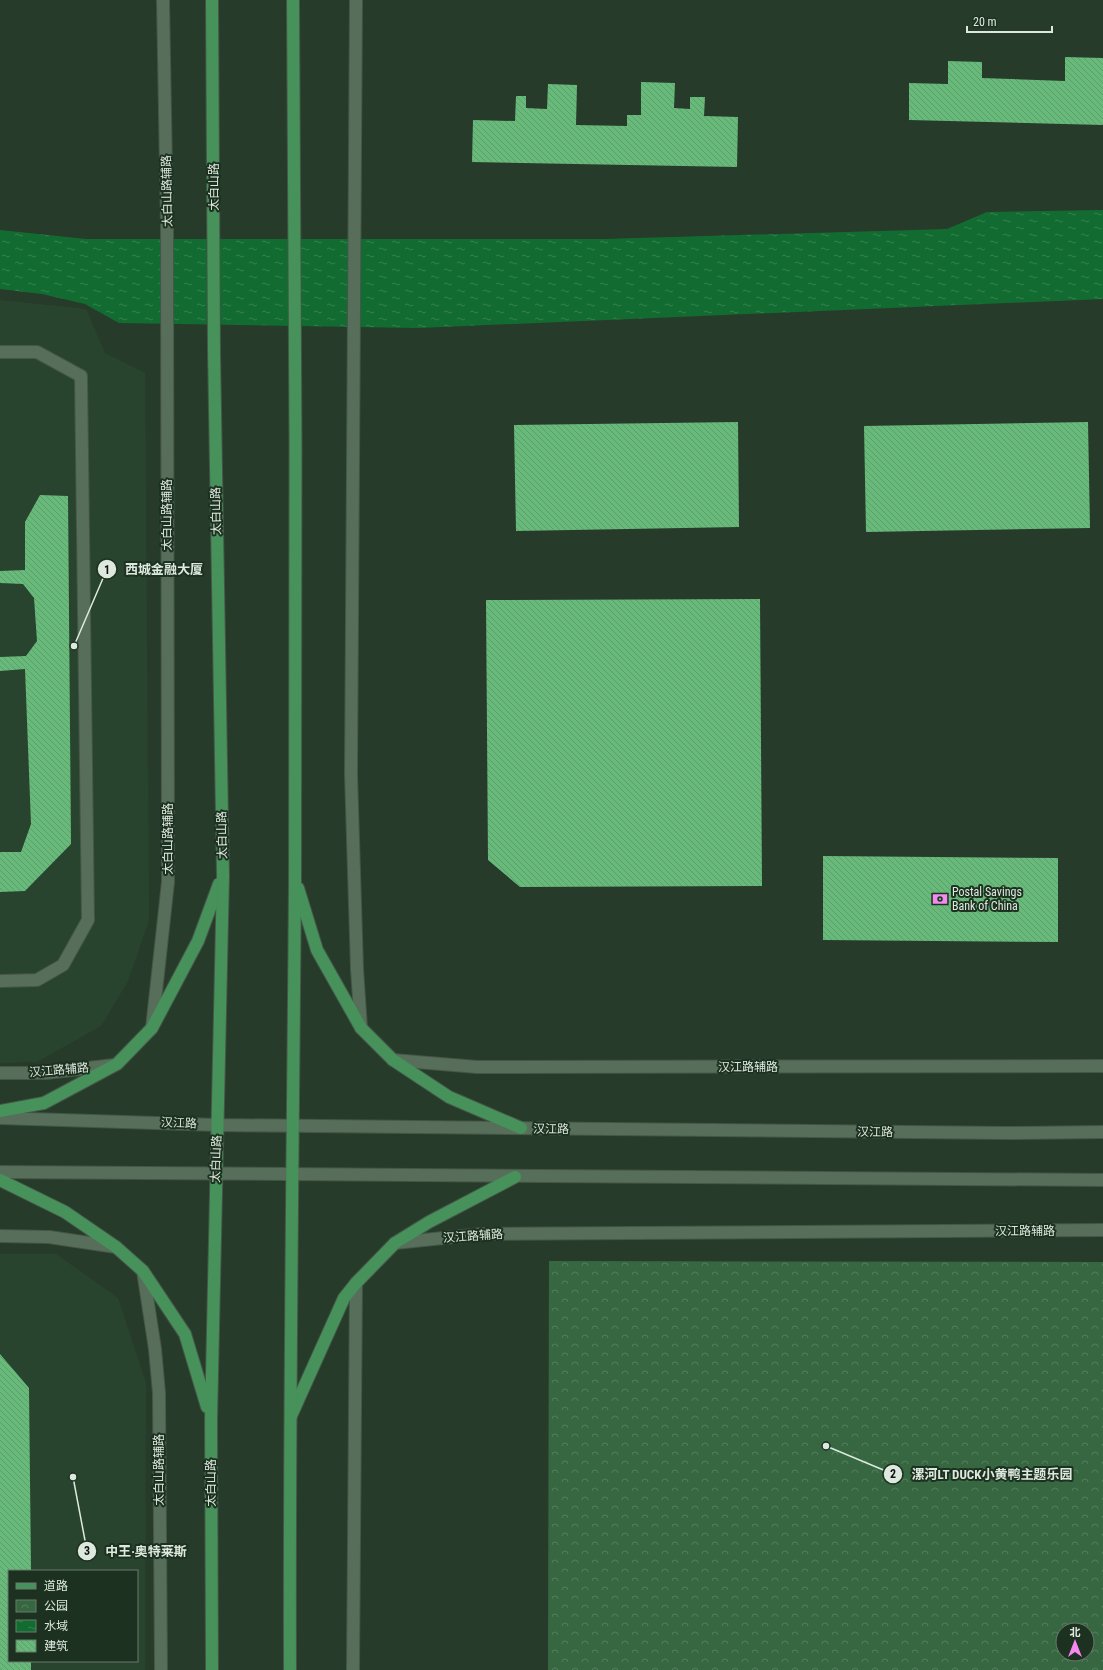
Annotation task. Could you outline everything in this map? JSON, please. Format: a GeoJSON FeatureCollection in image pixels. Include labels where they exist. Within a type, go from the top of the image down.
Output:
{"type":"FeatureCollection","features":[{"type":"Feature","properties":{"kind":"main road","name":"太白山路"},"geometry":{"type":"LineString","coordinates":[[212,0],[214,351],[223,876],[211,1420],[212,1670]]}},
{"type":"Feature","properties":{"kind":"main road"},"geometry":{"type":"LineString","coordinates":[[290,1670],[289,1421],[295,878],[296,348],[293,0]]}},
{"type":"Feature","properties":{"kind":"main road"},"geometry":{"type":"LineString","coordinates":[[0,1111],[44,1103],[117,1064],[152,1028],[198,941],[223,876]]}},
{"type":"Feature","properties":{"kind":"main road"},"geometry":{"type":"LineString","coordinates":[[295,878],[317,950],[361,1028],[393,1060],[449,1097],[521,1128]]}},
{"type":"Feature","properties":{"kind":"main road"},"geometry":{"type":"LineString","coordinates":[[289,1421],[344,1298],[356,1284],[395,1243],[429,1222],[515,1177]]}},
{"type":"Feature","properties":{"kind":"main road"},"geometry":{"type":"LineString","coordinates":[[0,1180],[65,1212],[116,1247],[143,1271],[186,1334],[211,1420]]}},
{"type":"Feature","properties":{"kind":"street","name":"太白山路辅路"},"geometry":{"type":"LineString","coordinates":[[152,1028],[168,882],[167,228],[163,0]]}},
{"type":"Feature","properties":{"kind":"street"},"geometry":{"type":"LineString","coordinates":[[356,0],[354,225],[355,348],[351,774],[357,969],[361,1028]]}},
{"type":"Feature","properties":{"kind":"street"},"geometry":{"type":"LineString","coordinates":[[0,352],[37,352],[81,376],[88,920],[64,965],[36,980],[0,981]]}},
{"type":"Feature","properties":{"kind":"street","name":"汉江路辅路"},"geometry":{"type":"LineString","coordinates":[[393,1060],[477,1067],[1103,1066]]}},
{"type":"Feature","properties":{"kind":"street","name":"汉江路辅路"},"geometry":{"type":"LineString","coordinates":[[0,1073],[46,1073],[117,1064]]}},
{"type":"Feature","properties":{"kind":"street","name":"汉江路"},"geometry":{"type":"LineString","coordinates":[[0,1118],[217,1124],[521,1128],[999,1133],[1103,1132]]}},
{"type":"Feature","properties":{"kind":"street"},"geometry":{"type":"LineString","coordinates":[[0,1172],[515,1177],[1103,1180]]}},
{"type":"Feature","properties":{"kind":"street","name":"汉江路辅路"},"geometry":{"type":"LineString","coordinates":[[395,1243],[482,1234],[1103,1230]]}},
{"type":"Feature","properties":{"kind":"street"},"geometry":{"type":"LineString","coordinates":[[0,1236],[49,1237],[116,1247]]}},
{"type":"Feature","properties":{"kind":"street","name":"太白山路辅路"},"geometry":{"type":"LineString","coordinates":[[143,1271],[155,1349],[159,1393],[161,1670]]}},
{"type":"Feature","properties":{"kind":"street"},"geometry":{"type":"LineString","coordinates":[[353,1670],[356,1284]]}},
{"type":"Feature","properties":{"kind":"shaded area"},"geometry":{"type":"Polygon","coordinates":[[[0,300],[86,309],[105,353],[145,373],[149,920],[128,981],[101,1026],[37,1062],[0,1063],[0,300]]]}},
{"type":"Feature","properties":{"kind":"shaded area"},"geometry":{"type":"Polygon","coordinates":[[[0,1254],[56,1254],[118,1298],[146,1383],[145,1670],[0,1670],[0,1254]]]}},
{"type":"Feature","properties":{"kind":"green space"},"geometry":{"type":"Polygon","coordinates":[[[549,1261],[1103,1262],[1103,1670],[548,1670],[549,1261]]]}},
{"type":"Feature","properties":{"kind":"water"},"geometry":{"type":"Polygon","coordinates":[[[1103,210],[1103,299],[418,328],[119,323],[85,304],[42,294],[0,289],[0,230],[86,239],[605,239],[947,229],[987,212],[1103,210]]]}},
{"type":"Feature","properties":{"kind":"building"},"geometry":{"type":"Polygon","coordinates":[[[1065,57],[1103,58],[1103,125],[909,120],[909,83],[948,84],[948,61],[982,62],[982,78],[1065,81],[1065,57]]]}},
{"type":"Feature","properties":{"kind":"building"},"geometry":{"type":"Polygon","coordinates":[[[641,82],[675,83],[674,108],[690,109],[690,97],[705,97],[704,116],[738,117],[737,167],[472,162],[473,120],[515,121],[516,96],[526,96],[526,108],[547,109],[548,84],[577,85],[576,125],[627,126],[627,115],[641,115],[641,82]]]}},
{"type":"Feature","properties":{"kind":"building"},"geometry":{"type":"Polygon","coordinates":[[[738,422],[739,527],[516,531],[514,425],[738,422]]]}},
{"type":"Feature","properties":{"kind":"building"},"geometry":{"type":"Polygon","coordinates":[[[1088,422],[1090,528],[866,532],[864,426],[1088,422]]]}},
{"type":"Feature","properties":{"kind":"building"},"geometry":{"type":"Polygon","coordinates":[[[40,495],[68,496],[71,844],[25,891],[0,892],[0,852],[21,852],[31,824],[25,669],[0,671],[0,657],[26,656],[37,641],[34,598],[23,584],[0,583],[0,571],[25,570],[25,522],[40,495]]]}},
{"type":"Feature","properties":{"kind":"building"},"geometry":{"type":"Polygon","coordinates":[[[760,599],[762,886],[520,887],[488,860],[486,600],[760,599]]]}},
{"type":"Feature","properties":{"kind":"building","name":"Postal Savings Bank of China"},"geometry":{"type":"Polygon","coordinates":[[[823,856],[1058,858],[1058,942],[823,940],[823,856]]]}},
{"type":"Feature","properties":{"kind":"building"},"geometry":{"type":"Polygon","coordinates":[[[0,1354],[29,1388],[31,1570],[8,1570],[8,1662],[31,1662],[31,1670],[0,1670],[0,1354]]]}},
{"type":"Feature","properties":{"kind":"place","name":"西城金融大厦"},"geometry":{"type":"Point","coordinates":[74,646]}},
{"type":"Feature","properties":{"kind":"place","name":"Postal Savings Bank of China"},"geometry":{"type":"Point","coordinates":[940,899]}},
{"type":"Feature","properties":{"kind":"place","name":"漯河LT DUCK小黄鸭主题乐园"},"geometry":{"type":"Point","coordinates":[826,1446]}},
{"type":"Feature","properties":{"kind":"place","name":"中王·奥特莱斯"},"geometry":{"type":"Point","coordinates":[73,1477]}}]}
